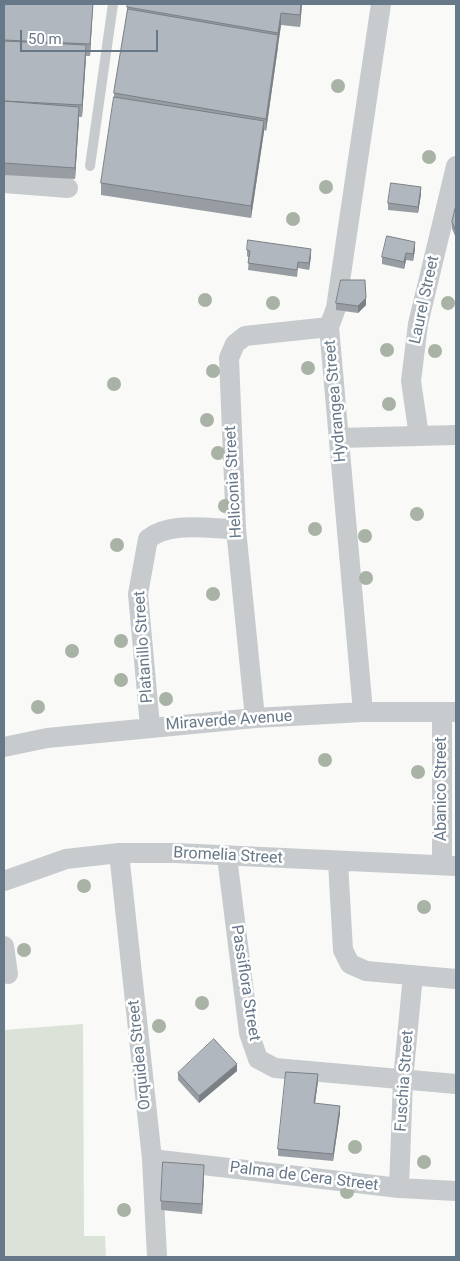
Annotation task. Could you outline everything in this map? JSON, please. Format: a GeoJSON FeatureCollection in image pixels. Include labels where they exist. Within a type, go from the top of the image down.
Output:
{"type":"FeatureCollection","features":[{"type":"Feature","properties":{"kind":"street","name":"Hydrangea Street"},"geometry":{"type":"LineString","coordinates":[[363,712],[330,327],[336,308],[382,4]]}},
{"type":"Feature","properties":{"kind":"street","name":"Laurel Street"},"geometry":{"type":"LineString","coordinates":[[419,436],[411,381],[418,324],[456,166]]}},
{"type":"Feature","properties":{"kind":"street"},"geometry":{"type":"LineString","coordinates":[[4,183],[68,188]]}},
{"type":"Feature","properties":{"kind":"street","name":"Heliconia Street"},"geometry":{"type":"LineString","coordinates":[[254,718],[236,529],[229,358],[235,344],[245,336],[330,327]]}},
{"type":"Feature","properties":{"kind":"street"},"geometry":{"type":"LineString","coordinates":[[339,438],[456,435]]}},
{"type":"Feature","properties":{"kind":"street","name":"Platanillo Street"},"geometry":{"type":"LineString","coordinates":[[150,726],[138,594],[148,539],[156,532],[171,529],[236,529]]}},
{"type":"Feature","properties":{"kind":"street","name":"Miraverde Avenue"},"geometry":{"type":"LineString","coordinates":[[4,747],[47,738],[150,726],[363,712],[449,712]]}},
{"type":"Feature","properties":{"kind":"street","name":"Abanico Street"},"geometry":{"type":"LineString","coordinates":[[449,712],[443,769],[442,814],[449,865]]}},
{"type":"Feature","properties":{"kind":"street","name":"Bromelia Street"},"geometry":{"type":"LineString","coordinates":[[4,881],[66,859],[119,853],[449,865]]}},
{"type":"Feature","properties":{"kind":"street","name":"Orquidea Street"},"geometry":{"type":"LineString","coordinates":[[119,853],[152,1159],[157,1257]]}},
{"type":"Feature","properties":{"kind":"street","name":"Passiflora Street"},"geometry":{"type":"LineString","coordinates":[[227,857],[249,1034],[258,1059],[275,1068],[456,1084]]}},
{"type":"Feature","properties":{"kind":"street"},"geometry":{"type":"LineString","coordinates":[[338,862],[343,950],[350,964],[366,971],[456,979]]}},
{"type":"Feature","properties":{"kind":"street"},"geometry":{"type":"LineString","coordinates":[[4,946],[8,974]]}},
{"type":"Feature","properties":{"kind":"street","name":"Fuschia Street"},"geometry":{"type":"LineString","coordinates":[[399,1188],[403,1080],[413,975]]}},
{"type":"Feature","properties":{"kind":"street","name":"Palma de Cera Street"},"geometry":{"type":"LineString","coordinates":[[152,1159],[399,1188],[456,1191]]}},
{"type":"Feature","properties":{"kind":"lane"},"geometry":{"type":"LineString","coordinates":[[90,166],[113,4]]}},
{"type":"Feature","properties":{"kind":"shaded area"},"geometry":{"type":"Polygon","coordinates":[[[83,1024],[84,1236],[105,1236],[106,1257],[4,1257],[4,1030],[83,1024]]]}},
{"type":"Feature","properties":{"kind":"building"},"geometry":{"type":"Polygon","coordinates":[[[4,4],[93,4],[90,44],[4,40],[4,4]]]}},
{"type":"Feature","properties":{"kind":"building"},"geometry":{"type":"Polygon","coordinates":[[[128,4],[301,4],[300,15],[281,13],[278,33],[127,7],[128,4]]]}},
{"type":"Feature","properties":{"kind":"building"},"geometry":{"type":"Polygon","coordinates":[[[128,9],[278,35],[266,119],[114,93],[128,9]]]}},
{"type":"Feature","properties":{"kind":"building"},"geometry":{"type":"Polygon","coordinates":[[[4,41],[86,45],[82,105],[4,101],[4,41]]]}},
{"type":"Feature","properties":{"kind":"building"},"geometry":{"type":"Polygon","coordinates":[[[114,97],[264,121],[251,206],[101,183],[114,97]]]}},
{"type":"Feature","properties":{"kind":"building"},"geometry":{"type":"Polygon","coordinates":[[[4,101],[79,107],[75,168],[4,163],[4,101]]]}},
{"type":"Feature","properties":{"kind":"building"},"geometry":{"type":"Polygon","coordinates":[[[391,183],[421,187],[418,207],[388,203],[391,183]]]}},
{"type":"Feature","properties":{"kind":"building"},"geometry":{"type":"Polygon","coordinates":[[[456,205],[456,231],[452,222],[456,205]]]}},
{"type":"Feature","properties":{"kind":"building"},"geometry":{"type":"Polygon","coordinates":[[[387,236],[415,242],[413,254],[406,253],[404,262],[382,257],[387,236]]]}},
{"type":"Feature","properties":{"kind":"building"},"geometry":{"type":"Polygon","coordinates":[[[248,240],[311,249],[309,263],[298,262],[297,270],[248,263],[250,251],[247,250],[248,240]]]}},
{"type":"Feature","properties":{"kind":"building"},"geometry":{"type":"Polygon","coordinates":[[[341,280],[365,280],[366,298],[358,306],[336,303],[341,280]]]}},
{"type":"Feature","properties":{"kind":"building"},"geometry":{"type":"Polygon","coordinates":[[[214,1039],[237,1064],[199,1096],[178,1073],[214,1039]]]}},
{"type":"Feature","properties":{"kind":"building"},"geometry":{"type":"Polygon","coordinates":[[[286,1072],[318,1074],[314,1103],[340,1106],[333,1154],[278,1149],[286,1072]]]}},
{"type":"Feature","properties":{"kind":"building"},"geometry":{"type":"Polygon","coordinates":[[[163,1162],[204,1165],[202,1204],[161,1201],[163,1162]]]}}]}
